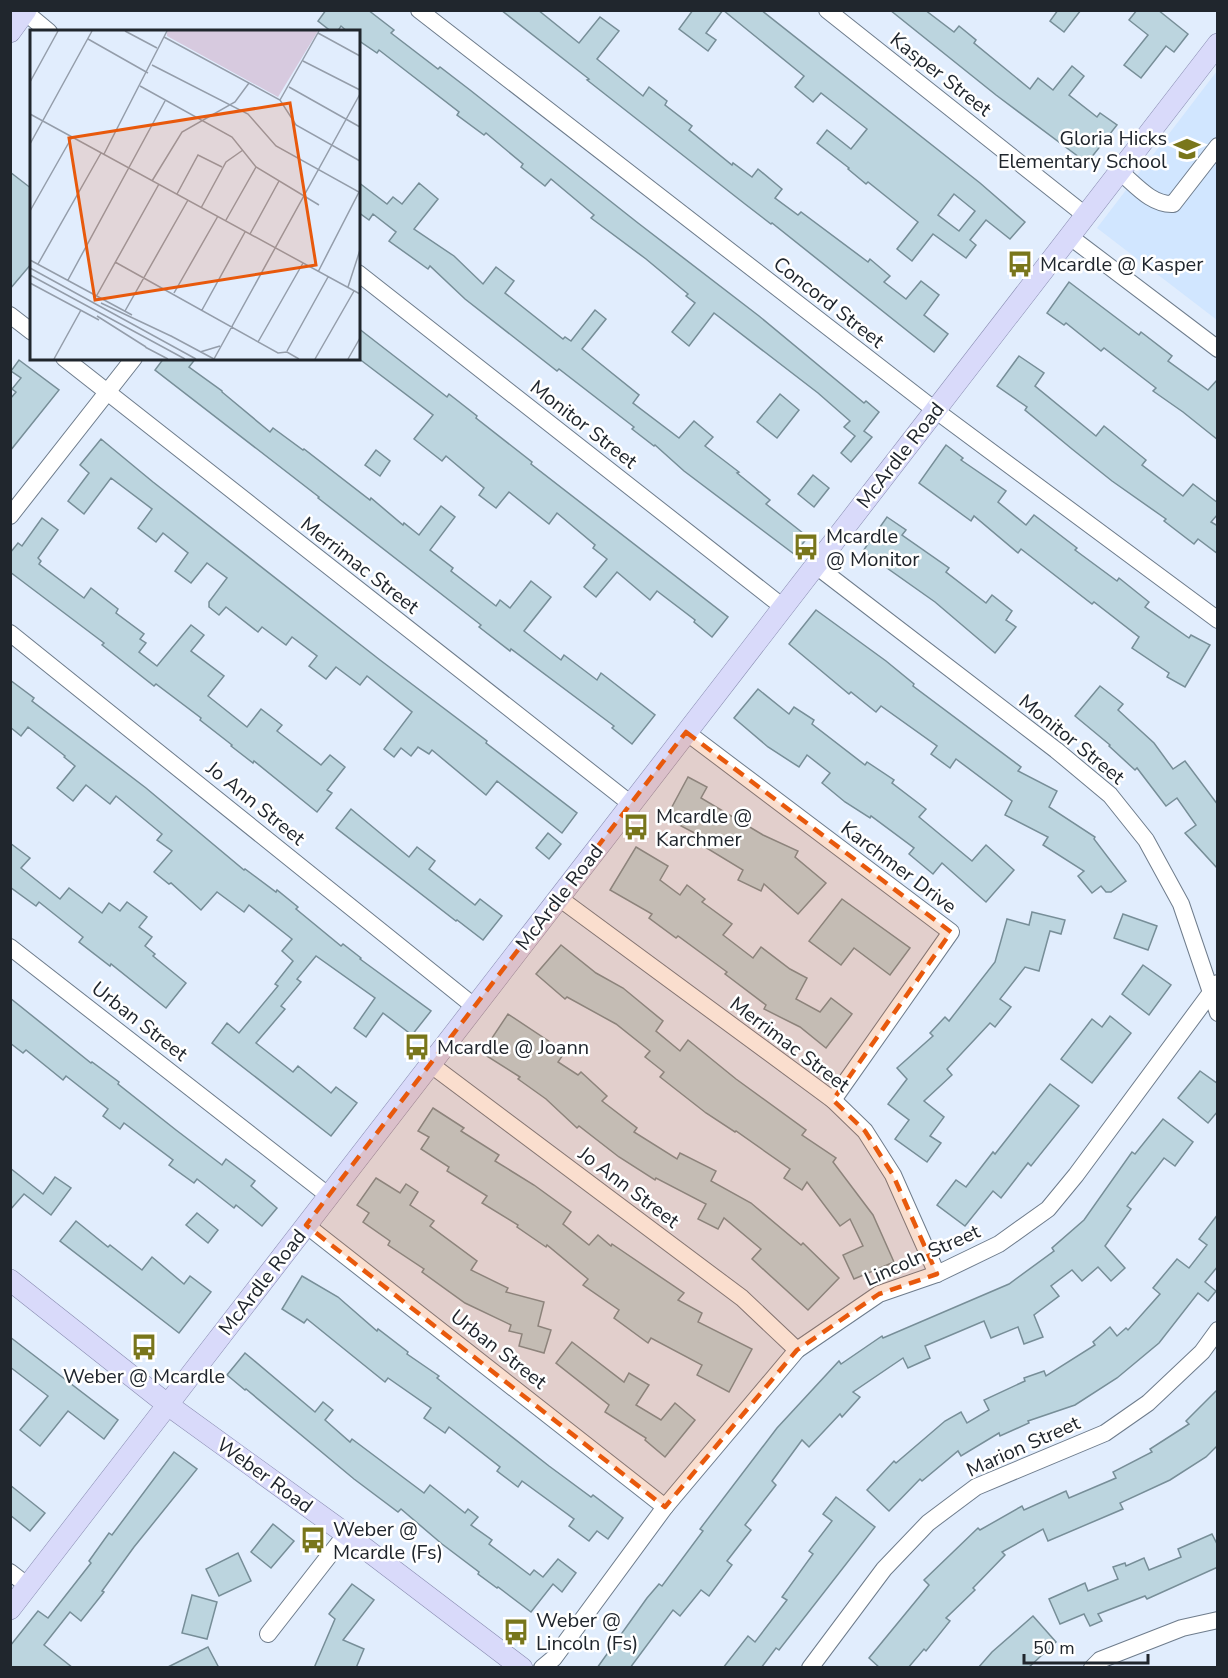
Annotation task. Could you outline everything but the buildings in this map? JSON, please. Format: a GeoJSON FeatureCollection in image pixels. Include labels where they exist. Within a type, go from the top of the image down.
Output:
{"type":"FeatureCollection","features":[{"type":"Feature","properties":{"kind":"main road"},"geometry":{"type":"LineString","coordinates":[[10,32],[25,11]]}},
{"type":"Feature","properties":{"kind":"main road","name":"McArdle Road"},"geometry":{"type":"LineString","coordinates":[[10,1609],[1218,44]]}},
{"type":"Feature","properties":{"kind":"main road","name":"Weber Road"},"geometry":{"type":"LineString","coordinates":[[10,1280],[168,1404],[346,1534],[522,1668]]}},
{"type":"Feature","properties":{"kind":"street","name":"Concord Street"},"geometry":{"type":"LineString","coordinates":[[418,10],[935,410],[1218,620]]}},
{"type":"Feature","properties":{"kind":"street","name":"Kasper Street"},"geometry":{"type":"LineString","coordinates":[[827,10],[1086,214]]}},
{"type":"Feature","properties":{"kind":"street"},"geometry":{"type":"LineString","coordinates":[[25,11],[47,30]]}},
{"type":"Feature","properties":{"kind":"street"},"geometry":{"type":"LineString","coordinates":[[1119,171],[1160,204],[1173,204],[1218,146]]}},
{"type":"Feature","properties":{"kind":"street"},"geometry":{"type":"LineString","coordinates":[[1069,236],[1218,350]]}},
{"type":"Feature","properties":{"kind":"street","name":"Monitor Street"},"geometry":{"type":"LineString","coordinates":[[360,275],[783,607]]}},
{"type":"Feature","properties":{"kind":"street"},"geometry":{"type":"LineString","coordinates":[[10,315],[30,330]]}},
{"type":"Feature","properties":{"kind":"street","name":"Merrimac Street"},"geometry":{"type":"LineString","coordinates":[[66,360],[631,804]]}},
{"type":"Feature","properties":{"kind":"street"},"geometry":{"type":"LineString","coordinates":[[10,516],[132,360]]}},
{"type":"Feature","properties":{"kind":"street","name":"Monitor Street"},"geometry":{"type":"LineString","coordinates":[[815,565],[1056,750],[1110,795],[1146,840],[1181,904],[1214,987],[1218,1013]]}},
{"type":"Feature","properties":{"kind":"street","name":"Jo Ann Street"},"geometry":{"type":"LineString","coordinates":[[10,633],[475,1007]]}},
{"type":"Feature","properties":{"kind":"street","name":"Karchmer Drive"},"geometry":{"type":"LineString","coordinates":[[686,732],[951,932],[833,1100]]}},
{"type":"Feature","properties":{"kind":"street","name":"Merrimac Street"},"geometry":{"type":"LineString","coordinates":[[559,898],[833,1100],[865,1131],[893,1175],[937,1274]]}},
{"type":"Feature","properties":{"kind":"street","name":"Urban Street"},"geometry":{"type":"LineString","coordinates":[[10,947],[329,1196]]}},
{"type":"Feature","properties":{"kind":"street","name":"Lincoln Street"},"geometry":{"type":"LineString","coordinates":[[542,1668],[554,1658],[666,1507],[797,1350],[879,1294],[937,1274],[999,1244],[1048,1209],[1076,1175],[1214,987]]}},
{"type":"Feature","properties":{"kind":"street","name":"Jo Ann Street"},"geometry":{"type":"LineString","coordinates":[[430,1064],[742,1298],[797,1350]]}},
{"type":"Feature","properties":{"kind":"street","name":"Urban Street"},"geometry":{"type":"LineString","coordinates":[[306,1225],[666,1507]]}},
{"type":"Feature","properties":{"kind":"street","name":"Marion Street"},"geometry":{"type":"LineString","coordinates":[[810,1668],[884,1569],[928,1523],[976,1487],[1105,1433],[1148,1403],[1202,1352],[1218,1330]]}},
{"type":"Feature","properties":{"kind":"street"},"geometry":{"type":"LineString","coordinates":[[268,1635],[346,1534]]}},
{"type":"Feature","properties":{"kind":"street"},"geometry":{"type":"LineString","coordinates":[[10,1572],[28,1586]]}},
{"type":"Feature","properties":{"kind":"street"},"geometry":{"type":"LineString","coordinates":[[1092,1668],[1100,1660],[1182,1628],[1218,1620]]}},
{"type":"Feature","properties":{"kind":"highlighted area"},"geometry":{"type":"Polygon","coordinates":[[[686,732],[951,932],[833,1100],[865,1131],[893,1175],[937,1274],[879,1294],[797,1350],[665,1507],[306,1225],[686,732]]]}},
{"type":"Feature","properties":{"kind":"shaded area","name":"Gloria Hicks Elementary School"},"geometry":{"type":"Polygon","coordinates":[[[1217,71],[1217,320],[1097,228],[1217,71]]]}},
{"type":"Feature","properties":{"kind":"place","name":"Gloria Hicks Elementary School"},"geometry":{"type":"Point","coordinates":[1187,149]}},
{"type":"Feature","properties":{"kind":"place","name":"Mcardle @ Kasper"},"geometry":{"type":"Point","coordinates":[1020,264]}},
{"type":"Feature","properties":{"kind":"place","name":"Mcardle @ Monitor"},"geometry":{"type":"Point","coordinates":[806,547]}},
{"type":"Feature","properties":{"kind":"place","name":"Mcardle @ Karchmer"},"geometry":{"type":"Point","coordinates":[636,827]}},
{"type":"Feature","properties":{"kind":"place","name":"Mcardle @ Joann"},"geometry":{"type":"Point","coordinates":[417,1047]}},
{"type":"Feature","properties":{"kind":"place","name":"Weber @ Mcardle"},"geometry":{"type":"Point","coordinates":[144,1347]}},
{"type":"Feature","properties":{"kind":"place","name":"Weber @ Mcardle (Fs)"},"geometry":{"type":"Point","coordinates":[313,1540]}},
{"type":"Feature","properties":{"kind":"place","name":"Weber @ Lincoln (Fs)"},"geometry":{"type":"Point","coordinates":[516,1632]}}]}
